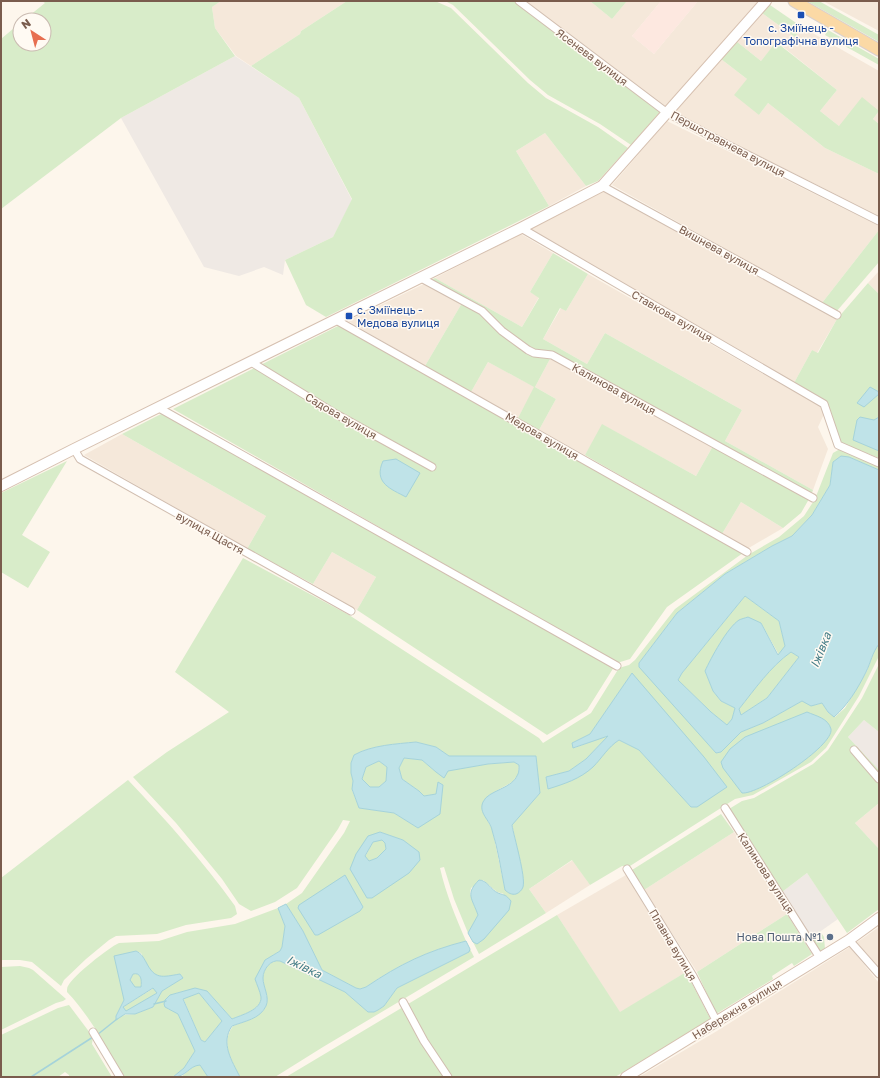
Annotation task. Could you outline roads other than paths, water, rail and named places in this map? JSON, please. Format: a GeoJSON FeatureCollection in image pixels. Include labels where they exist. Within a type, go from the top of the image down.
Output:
{"type":"FeatureCollection","features":[{"type":"Feature","properties":{"kind":"main road"},"geometry":{"type":"LineString","coordinates":[[794,1],[879,50]]}},
{"type":"Feature","properties":{"kind":"street","name":"Ясенева вулиця"},"geometry":{"type":"LineString","coordinates":[[519,1],[666,112]]}},
{"type":"Feature","properties":{"kind":"street","name":"Першотравнева вулиця"},"geometry":{"type":"LineString","coordinates":[[766,1],[666,112],[718,140],[879,221]]}},
{"type":"Feature","properties":{"kind":"street"},"geometry":{"type":"LineString","coordinates":[[1,486],[421,278],[602,186],[666,112]]}},
{"type":"Feature","properties":{"kind":"street","name":"Вишнева вулиця"},"geometry":{"type":"LineString","coordinates":[[602,186],[837,315]]}},
{"type":"Feature","properties":{"kind":"street","name":"Ставкова вулиця"},"geometry":{"type":"LineString","coordinates":[[521,228],[824,404],[838,445],[879,463]]}},
{"type":"Feature","properties":{"kind":"street","name":"Калинова вулиця"},"geometry":{"type":"LineString","coordinates":[[421,278],[482,311],[502,331],[528,350],[534,353],[552,354],[813,498]]}},
{"type":"Feature","properties":{"kind":"street","name":"Медова вулиця"},"geometry":{"type":"LineString","coordinates":[[336,320],[747,552]]}},
{"type":"Feature","properties":{"kind":"street","name":"Садова вулиця"},"geometry":{"type":"LineString","coordinates":[[251,362],[336,414],[432,467]]}},
{"type":"Feature","properties":{"kind":"street"},"geometry":{"type":"LineString","coordinates":[[159,408],[617,666]]}},
{"type":"Feature","properties":{"kind":"street","name":"вулиця Щастя"},"geometry":{"type":"LineString","coordinates":[[74,449],[80,459],[351,611]]}},
{"type":"Feature","properties":{"kind":"street"},"geometry":{"type":"LineString","coordinates":[[854,750],[879,779]]}},
{"type":"Feature","properties":{"kind":"street","name":"Калинова вулиця"},"geometry":{"type":"LineString","coordinates":[[725,808],[820,958]]}},
{"type":"Feature","properties":{"kind":"street","name":"Плавна вулиця"},"geometry":{"type":"LineString","coordinates":[[627,869],[693,976],[717,1022]]}},
{"type":"Feature","properties":{"kind":"street","name":"Набережна вулиця"},"geometry":{"type":"LineString","coordinates":[[626,1077],[849,940],[879,918]]}},
{"type":"Feature","properties":{"kind":"street"},"geometry":{"type":"LineString","coordinates":[[849,940],[879,974]]}},
{"type":"Feature","properties":{"kind":"street"},"geometry":{"type":"LineString","coordinates":[[403,1002],[424,1041],[448,1077]]}},
{"type":"Feature","properties":{"kind":"street"},"geometry":{"type":"LineString","coordinates":[[93,1032],[120,1077]]}},
{"type":"Feature","properties":{"kind":"water"},"geometry":{"type":"Polygon","coordinates":[[[870,387],[879,392],[879,394],[864,407],[857,403],[870,387]]]}},
{"type":"Feature","properties":{"kind":"water"},"geometry":{"type":"Polygon","coordinates":[[[860,417],[874,420],[879,417],[879,451],[853,440],[857,420],[860,417]]]}},
{"type":"Feature","properties":{"kind":"water"},"geometry":{"type":"Polygon","coordinates":[[[841,456],[849,457],[879,470],[879,644],[856,690],[844,707],[834,717],[828,712],[822,703],[811,706],[802,701],[763,723],[741,732],[721,752],[716,753],[639,667],[639,663],[677,613],[725,574],[792,536],[812,515],[830,485],[833,462],[841,456]],[[745,596],[682,673],[678,680],[711,712],[727,725],[732,719],[735,708],[721,701],[713,691],[705,671],[715,651],[729,630],[739,620],[748,617],[761,623],[778,655],[785,646],[779,621],[745,596]],[[791,652],[776,664],[757,686],[739,709],[741,715],[767,698],[799,657],[791,652]]]}},
{"type":"Feature","properties":{"kind":"water"},"geometry":{"type":"Polygon","coordinates":[[[396,459],[420,473],[406,497],[389,488],[382,480],[380,475],[383,461],[396,459]]]}},
{"type":"Feature","properties":{"kind":"water"},"geometry":{"type":"Polygon","coordinates":[[[632,673],[704,757],[727,787],[697,807],[691,807],[639,750],[619,740],[593,767],[583,775],[572,781],[548,789],[546,777],[569,771],[586,759],[608,736],[573,748],[572,743],[590,734],[632,673]]]}},
{"type":"Feature","properties":{"kind":"water"},"geometry":{"type":"Polygon","coordinates":[[[807,712],[827,722],[831,729],[829,737],[821,746],[794,768],[751,792],[742,793],[723,768],[721,762],[730,749],[745,737],[807,712]]]}},
{"type":"Feature","properties":{"kind":"water"},"geometry":{"type":"Polygon","coordinates":[[[416,742],[436,747],[449,756],[536,756],[540,793],[512,825],[523,875],[523,887],[519,892],[513,894],[505,890],[498,852],[491,826],[482,810],[483,802],[486,798],[515,779],[518,773],[519,765],[514,762],[488,764],[448,771],[444,778],[422,760],[404,758],[399,768],[402,779],[424,796],[436,794],[438,782],[443,785],[440,814],[418,828],[394,813],[359,808],[352,789],[353,781],[351,763],[354,755],[376,747],[416,742]],[[379,761],[366,767],[362,779],[370,787],[379,787],[386,781],[387,767],[379,761]]]}},
{"type":"Feature","properties":{"kind":"water"},"geometry":{"type":"Polygon","coordinates":[[[380,832],[403,840],[419,852],[420,860],[409,873],[372,898],[367,898],[350,869],[356,854],[368,836],[380,832]],[[382,840],[373,842],[365,856],[369,861],[377,858],[386,849],[385,843],[382,840]]]}},
{"type":"Feature","properties":{"kind":"water"},"geometry":{"type":"Polygon","coordinates":[[[345,875],[363,907],[360,911],[318,935],[315,935],[298,908],[299,905],[345,875]]]}},
{"type":"Feature","properties":{"kind":"water"},"geometry":{"type":"Polygon","coordinates":[[[479,880],[482,880],[496,892],[508,897],[511,901],[509,910],[484,939],[477,944],[473,942],[468,933],[478,915],[471,893],[472,889],[479,880]]]}},
{"type":"Feature","properties":{"kind":"water"},"geometry":{"type":"Polygon","coordinates":[[[286,904],[303,931],[322,970],[360,989],[366,987],[402,965],[439,949],[466,941],[470,949],[469,952],[397,988],[384,1006],[374,1012],[368,1012],[345,992],[280,961],[271,963],[264,971],[263,975],[267,996],[266,1006],[256,1017],[232,1026],[227,1039],[228,1052],[240,1077],[208,1077],[200,1065],[193,1067],[178,1077],[173,1077],[184,1068],[195,1051],[178,1014],[165,1007],[165,1000],[170,995],[195,988],[207,991],[232,1019],[255,1009],[260,1002],[261,997],[255,979],[265,960],[280,951],[282,947],[285,926],[278,908],[286,904]],[[199,993],[183,999],[201,1040],[205,1042],[222,1021],[199,993]]]}},
{"type":"Feature","properties":{"kind":"water"},"geometry":{"type":"Polygon","coordinates":[[[136,951],[140,953],[149,968],[156,974],[164,976],[180,974],[183,978],[162,991],[153,1007],[135,1014],[125,1014],[116,1020],[116,1016],[124,1000],[114,956],[136,951]],[[133,974],[130,980],[135,987],[141,987],[141,979],[139,975],[133,974]],[[153,988],[123,1007],[126,1011],[157,993],[153,988]]]}},
{"type":"Feature","properties":{"kind":"waterway","name":"Іжівка"},"geometry":{"type":"LineString","coordinates":[[154,1004],[166,1001]]}},
{"type":"Feature","properties":{"kind":"waterway","name":"Іжівка"},"geometry":{"type":"LineString","coordinates":[[97,1035],[117,1019]]}},
{"type":"Feature","properties":{"kind":"waterway","name":"Іжівка"},"geometry":{"type":"LineString","coordinates":[[31,1077],[93,1037]]}},
{"type":"Feature","properties":{"kind":"place","name":"с. Зміїнець - Топографічна вулиця"},"geometry":{"type":"Point","coordinates":[801,15]}},
{"type":"Feature","properties":{"kind":"place","name":"с. Зміїнець - Медова вулиця"},"geometry":{"type":"Point","coordinates":[349,316]}},
{"type":"Feature","properties":{"kind":"place","name":"Нова Пошта №1"},"geometry":{"type":"Point","coordinates":[830,937]}}]}
